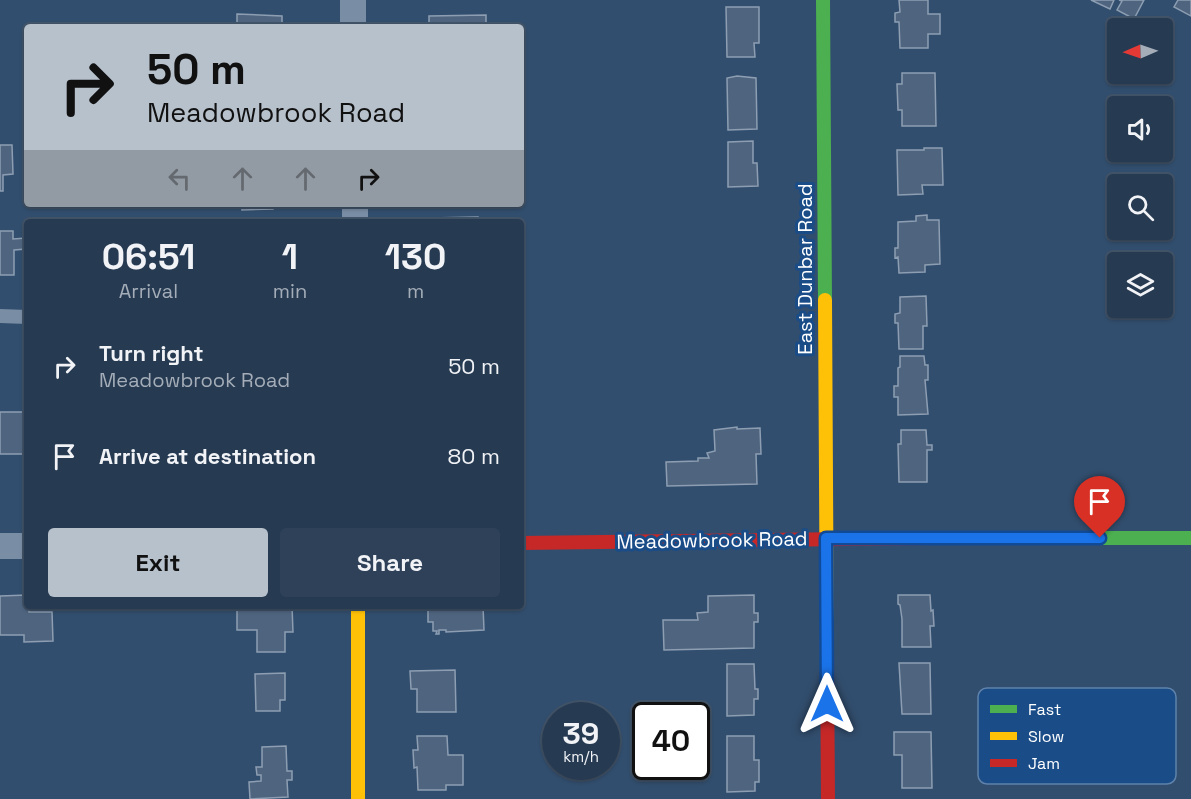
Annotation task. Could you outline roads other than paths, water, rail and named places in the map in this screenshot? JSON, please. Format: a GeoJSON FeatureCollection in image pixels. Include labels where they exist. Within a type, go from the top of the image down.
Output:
{"type":"FeatureCollection","features":[{"type":"Feature","properties":{"kind":"street"},"geometry":{"type":"LineString","coordinates":[[353,0],[353,24]]}},
{"type":"Feature","properties":{"kind":"street","name":"East Dunbar Road"},"geometry":{"type":"LineString","coordinates":[[824,0],[828,799]]}},
{"type":"Feature","properties":{"kind":"street","name":"Meadowbrook Road"},"geometry":{"type":"LineString","coordinates":[[524,543],[826,538],[1191,538]]}},
{"type":"Feature","properties":{"kind":"street"},"geometry":{"type":"LineString","coordinates":[[0,546],[24,546]]}},
{"type":"Feature","properties":{"kind":"street"},"geometry":{"type":"LineString","coordinates":[[358,609],[358,799]]}},
{"type":"Feature","properties":{"kind":"lane"},"geometry":{"type":"LineString","coordinates":[[0,316],[24,317]]}}]}
